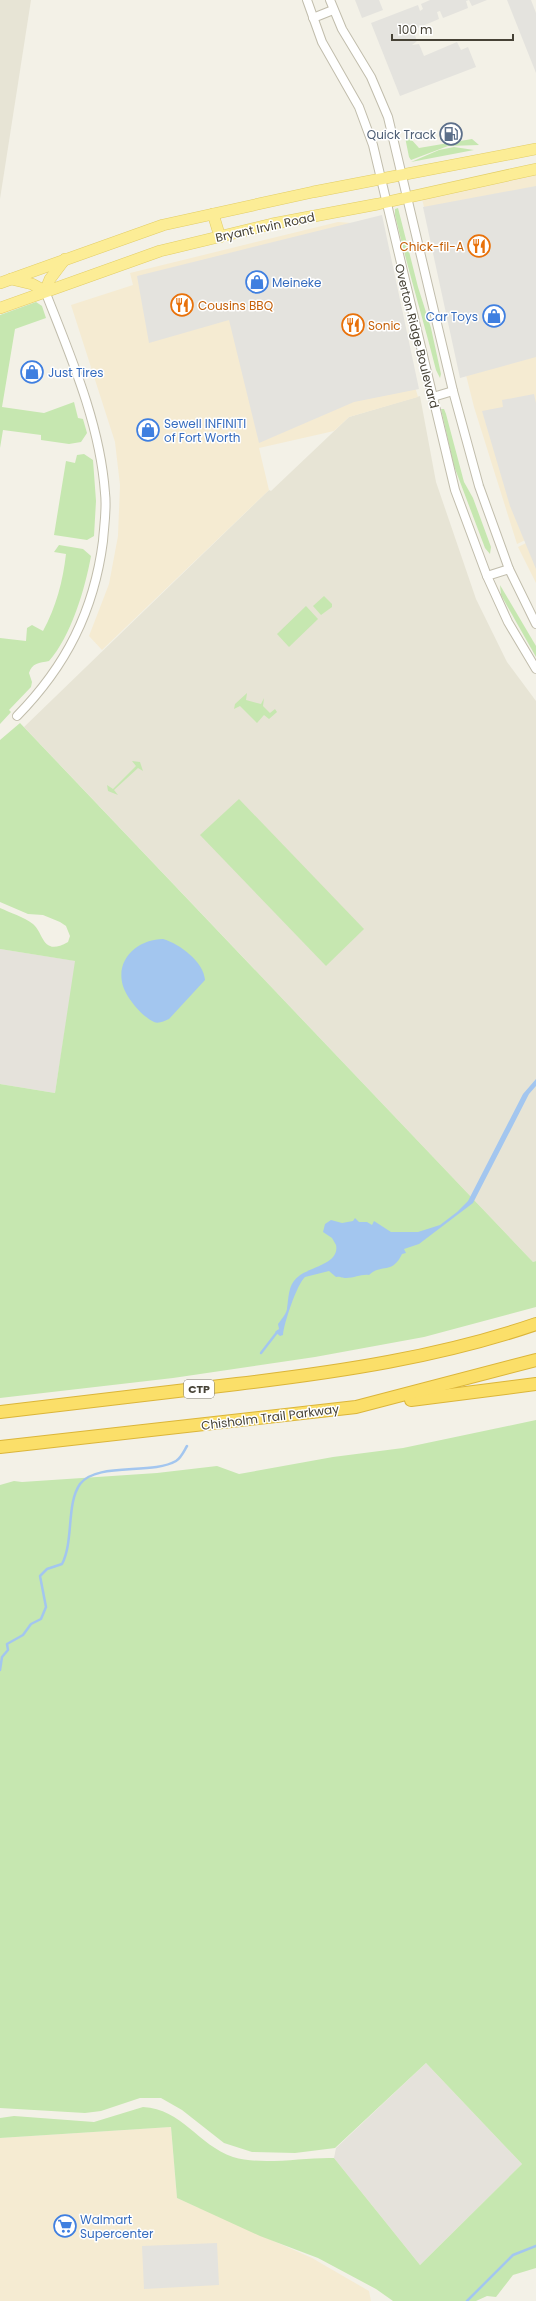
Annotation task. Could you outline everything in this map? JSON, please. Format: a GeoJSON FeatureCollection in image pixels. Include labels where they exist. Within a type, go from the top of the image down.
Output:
{"type":"FeatureCollection","features":[{"type":"Feature","properties":{"kind":"highway","name":"CTP"},"geometry":{"type":"LineString","coordinates":[[0,1412],[173,1393],[352,1369],[431,1353],[535,1324]]}},
{"type":"Feature","properties":{"kind":"highway","name":"Chisholm Trail Parkway"},"geometry":{"type":"LineString","coordinates":[[0,1447],[356,1407],[536,1360]]}},
{"type":"Feature","properties":{"kind":"highway"},"geometry":{"type":"LineString","coordinates":[[356,1407],[536,1384]]}},
{"type":"Feature","properties":{"kind":"main road","name":"Bryant Irvin Road"},"geometry":{"type":"LineString","coordinates":[[0,283],[163,225],[313,192],[536,149]]}},
{"type":"Feature","properties":{"kind":"main road","name":"Bryant Irvin Road"},"geometry":{"type":"LineString","coordinates":[[0,308],[160,251],[272,224],[386,202],[536,169]]}},
{"type":"Feature","properties":{"kind":"main road"},"geometry":{"type":"LineString","coordinates":[[213,214],[220,237]]}},
{"type":"Feature","properties":{"kind":"main road"},"geometry":{"type":"LineString","coordinates":[[11,279],[32,284],[45,291],[50,279],[66,259]]}},
{"type":"Feature","properties":{"kind":"street","name":"Overton Ridge Boulevard"},"geometry":{"type":"LineString","coordinates":[[307,0],[312,18],[334,66],[366,124],[381,179],[454,490],[487,576],[508,622],[536,669]]}},
{"type":"Feature","properties":{"kind":"street","name":"Overton Ridge Boulevard"},"geometry":{"type":"LineString","coordinates":[[330,0],[333,10],[379,95],[394,135],[407,197],[453,391],[479,486],[509,569],[536,624]]}},
{"type":"Feature","properties":{"kind":"street"},"geometry":{"type":"LineString","coordinates":[[312,18],[333,10]]}},
{"type":"Feature","properties":{"kind":"street"},"geometry":{"type":"LineString","coordinates":[[17,716],[38,694],[56,671],[83,622],[94,591],[104,525],[106,494],[98,446],[89,413],[45,291]]}},
{"type":"Feature","properties":{"kind":"street"},"geometry":{"type":"LineString","coordinates":[[432,397],[453,391]]}},
{"type":"Feature","properties":{"kind":"street"},"geometry":{"type":"LineString","coordinates":[[487,576],[509,569]]}},
{"type":"Feature","properties":{"kind":"shaded area"},"geometry":{"type":"Polygon","coordinates":[[[0,0],[31,0],[0,199],[0,0]]]}},
{"type":"Feature","properties":{"kind":"shaded area"},"geometry":{"type":"Polygon","coordinates":[[[355,0],[379,0],[383,10],[362,18],[355,0]]]}},
{"type":"Feature","properties":{"kind":"shaded area"},"geometry":{"type":"Polygon","coordinates":[[[430,0],[469,0],[466,1],[468,8],[443,18],[440,11],[437,12],[439,19],[413,30],[417,41],[412,45],[419,44],[424,56],[457,42],[461,50],[468,47],[476,67],[400,96],[371,23],[418,5],[420,11],[423,9],[421,4],[430,0]]]}},
{"type":"Feature","properties":{"kind":"shaded area"},"geometry":{"type":"Polygon","coordinates":[[[469,0],[487,0],[472,6],[469,0]]]}},
{"type":"Feature","properties":{"kind":"shaded area"},"geometry":{"type":"Polygon","coordinates":[[[507,0],[531,0],[536,13],[536,73],[507,0]]]}},
{"type":"Feature","properties":{"kind":"shaded area"},"geometry":{"type":"Polygon","coordinates":[[[536,174],[536,535],[517,544],[474,407],[422,199],[536,174]]]}},
{"type":"Feature","properties":{"kind":"shaded area"},"geometry":{"type":"Polygon","coordinates":[[[536,186],[536,357],[460,378],[423,207],[536,186]]]}},
{"type":"Feature","properties":{"kind":"shaded area"},"geometry":{"type":"Polygon","coordinates":[[[382,215],[419,389],[354,402],[259,443],[229,320],[149,343],[137,276],[382,215]]]}},
{"type":"Feature","properties":{"kind":"shaded area"},"geometry":{"type":"Polygon","coordinates":[[[338,222],[367,224],[418,397],[349,417],[334,431],[259,448],[269,490],[102,650],[89,636],[109,584],[118,536],[120,485],[115,442],[71,305],[133,285],[130,273],[338,222]]]}},
{"type":"Feature","properties":{"kind":"shaded area"},"geometry":{"type":"Polygon","coordinates":[[[534,394],[536,403],[536,569],[510,506],[482,411],[503,407],[502,400],[534,394]]]}},
{"type":"Feature","properties":{"kind":"shaded area"},"geometry":{"type":"Polygon","coordinates":[[[420,396],[436,482],[476,599],[507,662],[536,701],[536,1261],[533,1262],[24,727],[269,490],[271,491],[349,417],[420,396]]]}},
{"type":"Feature","properties":{"kind":"shaded area"},"geometry":{"type":"Polygon","coordinates":[[[536,538],[536,583],[518,547],[536,538]]]}},
{"type":"Feature","properties":{"kind":"shaded area"},"geometry":{"type":"Polygon","coordinates":[[[0,949],[76,961],[55,1093],[0,1084],[0,949]]]}},
{"type":"Feature","properties":{"kind":"shaded area"},"geometry":{"type":"Polygon","coordinates":[[[426,2063],[522,2164],[420,2265],[334,2158],[336,2148],[426,2063]]]}},
{"type":"Feature","properties":{"kind":"shaded area"},"geometry":{"type":"Polygon","coordinates":[[[171,2127],[177,2198],[312,2258],[369,2291],[371,2301],[0,2301],[0,2138],[171,2127]]]}},
{"type":"Feature","properties":{"kind":"shaded area"},"geometry":{"type":"Polygon","coordinates":[[[217,2243],[219,2285],[144,2289],[142,2246],[217,2243]]]}},
{"type":"Feature","properties":{"kind":"green space"},"geometry":{"type":"Polygon","coordinates":[[[405,137],[410,138],[419,148],[472,139],[479,145],[448,146],[411,160],[405,137]]]}},
{"type":"Feature","properties":{"kind":"green space"},"geometry":{"type":"Polygon","coordinates":[[[454,147],[474,150],[411,162],[439,150],[454,147]]]}},
{"type":"Feature","properties":{"kind":"green space"},"geometry":{"type":"Polygon","coordinates":[[[398,208],[418,287],[431,328],[441,374],[440,378],[436,370],[395,215],[395,209],[398,208]]]}},
{"type":"Feature","properties":{"kind":"green space"},"geometry":{"type":"Polygon","coordinates":[[[36,302],[42,306],[46,318],[15,329],[2,407],[44,413],[74,402],[78,418],[83,419],[87,433],[81,442],[69,444],[41,440],[41,435],[3,430],[0,448],[0,315],[36,302]]]}},
{"type":"Feature","properties":{"kind":"green space"},"geometry":{"type":"Polygon","coordinates":[[[441,409],[444,409],[446,414],[464,482],[473,498],[491,547],[490,554],[485,548],[454,466],[441,409]]]}},
{"type":"Feature","properties":{"kind":"green space"},"geometry":{"type":"Polygon","coordinates":[[[84,454],[93,460],[96,501],[94,536],[87,540],[54,535],[66,461],[75,463],[77,455],[84,454]]]}},
{"type":"Feature","properties":{"kind":"green space"},"geometry":{"type":"Polygon","coordinates":[[[59,545],[83,549],[91,556],[81,597],[64,639],[57,651],[49,661],[36,664],[32,667],[29,673],[32,682],[31,687],[9,710],[11,712],[0,724],[0,638],[26,641],[27,628],[32,625],[43,631],[55,603],[63,574],[66,554],[54,552],[59,545]]]}},
{"type":"Feature","properties":{"kind":"green space"},"geometry":{"type":"Polygon","coordinates":[[[500,585],[536,646],[536,657],[501,595],[500,585]]]}},
{"type":"Feature","properties":{"kind":"green space"},"geometry":{"type":"Polygon","coordinates":[[[324,596],[332,604],[332,607],[321,615],[313,606],[324,596]]]}},
{"type":"Feature","properties":{"kind":"green space"},"geometry":{"type":"Polygon","coordinates":[[[306,606],[318,619],[289,647],[277,634],[306,606]]]}},
{"type":"Feature","properties":{"kind":"green space"},"geometry":{"type":"Polygon","coordinates":[[[247,693],[246,700],[261,704],[264,698],[263,706],[270,713],[275,709],[277,712],[269,719],[264,715],[257,723],[240,706],[234,709],[235,704],[247,693]]]}},
{"type":"Feature","properties":{"kind":"green space"},"geometry":{"type":"Polygon","coordinates":[[[20,723],[533,1262],[536,1261],[536,1307],[424,1337],[315,1357],[173,1378],[0,1398],[0,1084],[55,1093],[75,961],[0,949],[0,908],[22,917],[33,924],[45,942],[53,947],[68,942],[70,936],[66,926],[60,922],[43,915],[28,914],[0,902],[0,740],[20,723]]]}},
{"type":"Feature","properties":{"kind":"green space"},"geometry":{"type":"Polygon","coordinates":[[[132,761],[140,762],[143,771],[138,768],[114,790],[118,795],[108,791],[107,785],[113,789],[136,766],[132,761]]]}},
{"type":"Feature","properties":{"kind":"green space"},"geometry":{"type":"Polygon","coordinates":[[[239,799],[364,929],[326,966],[200,835],[239,799]]]}},
{"type":"Feature","properties":{"kind":"green space"},"geometry":{"type":"Polygon","coordinates":[[[536,1420],[536,2268],[513,2275],[496,2297],[487,2296],[476,2301],[393,2301],[376,2289],[318,2258],[260,2236],[177,2198],[171,2127],[0,2138],[0,2118],[14,2116],[94,2122],[143,2107],[157,2109],[169,2114],[210,2144],[233,2157],[257,2161],[334,2158],[420,2265],[522,2164],[426,2063],[335,2148],[295,2153],[252,2152],[224,2143],[182,2110],[161,2098],[140,2098],[101,2111],[85,2113],[0,2108],[0,1485],[14,1481],[22,1482],[157,1473],[217,1466],[239,1474],[333,1457],[403,1448],[536,1420]]]}},
{"type":"Feature","properties":{"kind":"water"},"geometry":{"type":"Polygon","coordinates":[[[163,939],[177,945],[196,960],[204,973],[205,980],[169,1019],[156,1023],[144,1015],[134,1005],[123,987],[121,973],[123,964],[132,951],[147,942],[163,939]]]}},
{"type":"Feature","properties":{"kind":"water"},"geometry":{"type":"Polygon","coordinates":[[[536,1079],[536,1086],[529,1094],[473,1203],[419,1244],[404,1249],[406,1253],[402,1254],[391,1267],[378,1270],[369,1275],[349,1278],[336,1277],[329,1271],[305,1277],[298,1287],[291,1304],[283,1335],[280,1336],[275,1332],[279,1329],[278,1324],[286,1311],[291,1287],[295,1279],[329,1261],[336,1251],[336,1245],[332,1238],[323,1232],[325,1224],[331,1220],[342,1223],[353,1221],[355,1218],[359,1222],[367,1222],[372,1225],[374,1221],[391,1232],[418,1232],[440,1225],[468,1201],[523,1094],[536,1079]]]}},
{"type":"Feature","properties":{"kind":"waterway"},"geometry":{"type":"LineString","coordinates":[[261,1353],[278,1331]]}},
{"type":"Feature","properties":{"kind":"waterway"},"geometry":{"type":"LineString","coordinates":[[0,1670],[2,1657],[8,1650],[7,1644],[23,1635],[31,1624],[41,1619],[46,1607],[40,1576],[47,1569],[62,1564],[66,1555],[71,1512],[76,1492],[80,1484],[88,1477],[98,1473],[166,1465],[178,1460],[187,1446]]}},
{"type":"Feature","properties":{"kind":"waterway"},"geometry":{"type":"LineString","coordinates":[[467,2301],[513,2255],[536,2246]]}},
{"type":"Feature","properties":{"kind":"place","name":"Quick Track"},"geometry":{"type":"Point","coordinates":[451,134]}},
{"type":"Feature","properties":{"kind":"place","name":"Chick-fil-A"},"geometry":{"type":"Point","coordinates":[479,246]}},
{"type":"Feature","properties":{"kind":"place","name":"Meineke"},"geometry":{"type":"Point","coordinates":[257,282]}},
{"type":"Feature","properties":{"kind":"place","name":"Cousins BBQ"},"geometry":{"type":"Point","coordinates":[182,305]}},
{"type":"Feature","properties":{"kind":"place","name":"Car Toys"},"geometry":{"type":"Point","coordinates":[494,316]}},
{"type":"Feature","properties":{"kind":"place","name":"Sonic"},"geometry":{"type":"Point","coordinates":[353,325]}},
{"type":"Feature","properties":{"kind":"place","name":"Just Tires"},"geometry":{"type":"Point","coordinates":[32,372]}},
{"type":"Feature","properties":{"kind":"place","name":"Sewell INFINITI of Fort Worth"},"geometry":{"type":"Point","coordinates":[148,430]}},
{"type":"Feature","properties":{"kind":"place","name":"Walmart Supercenter"},"geometry":{"type":"Point","coordinates":[65,2226]}}]}
